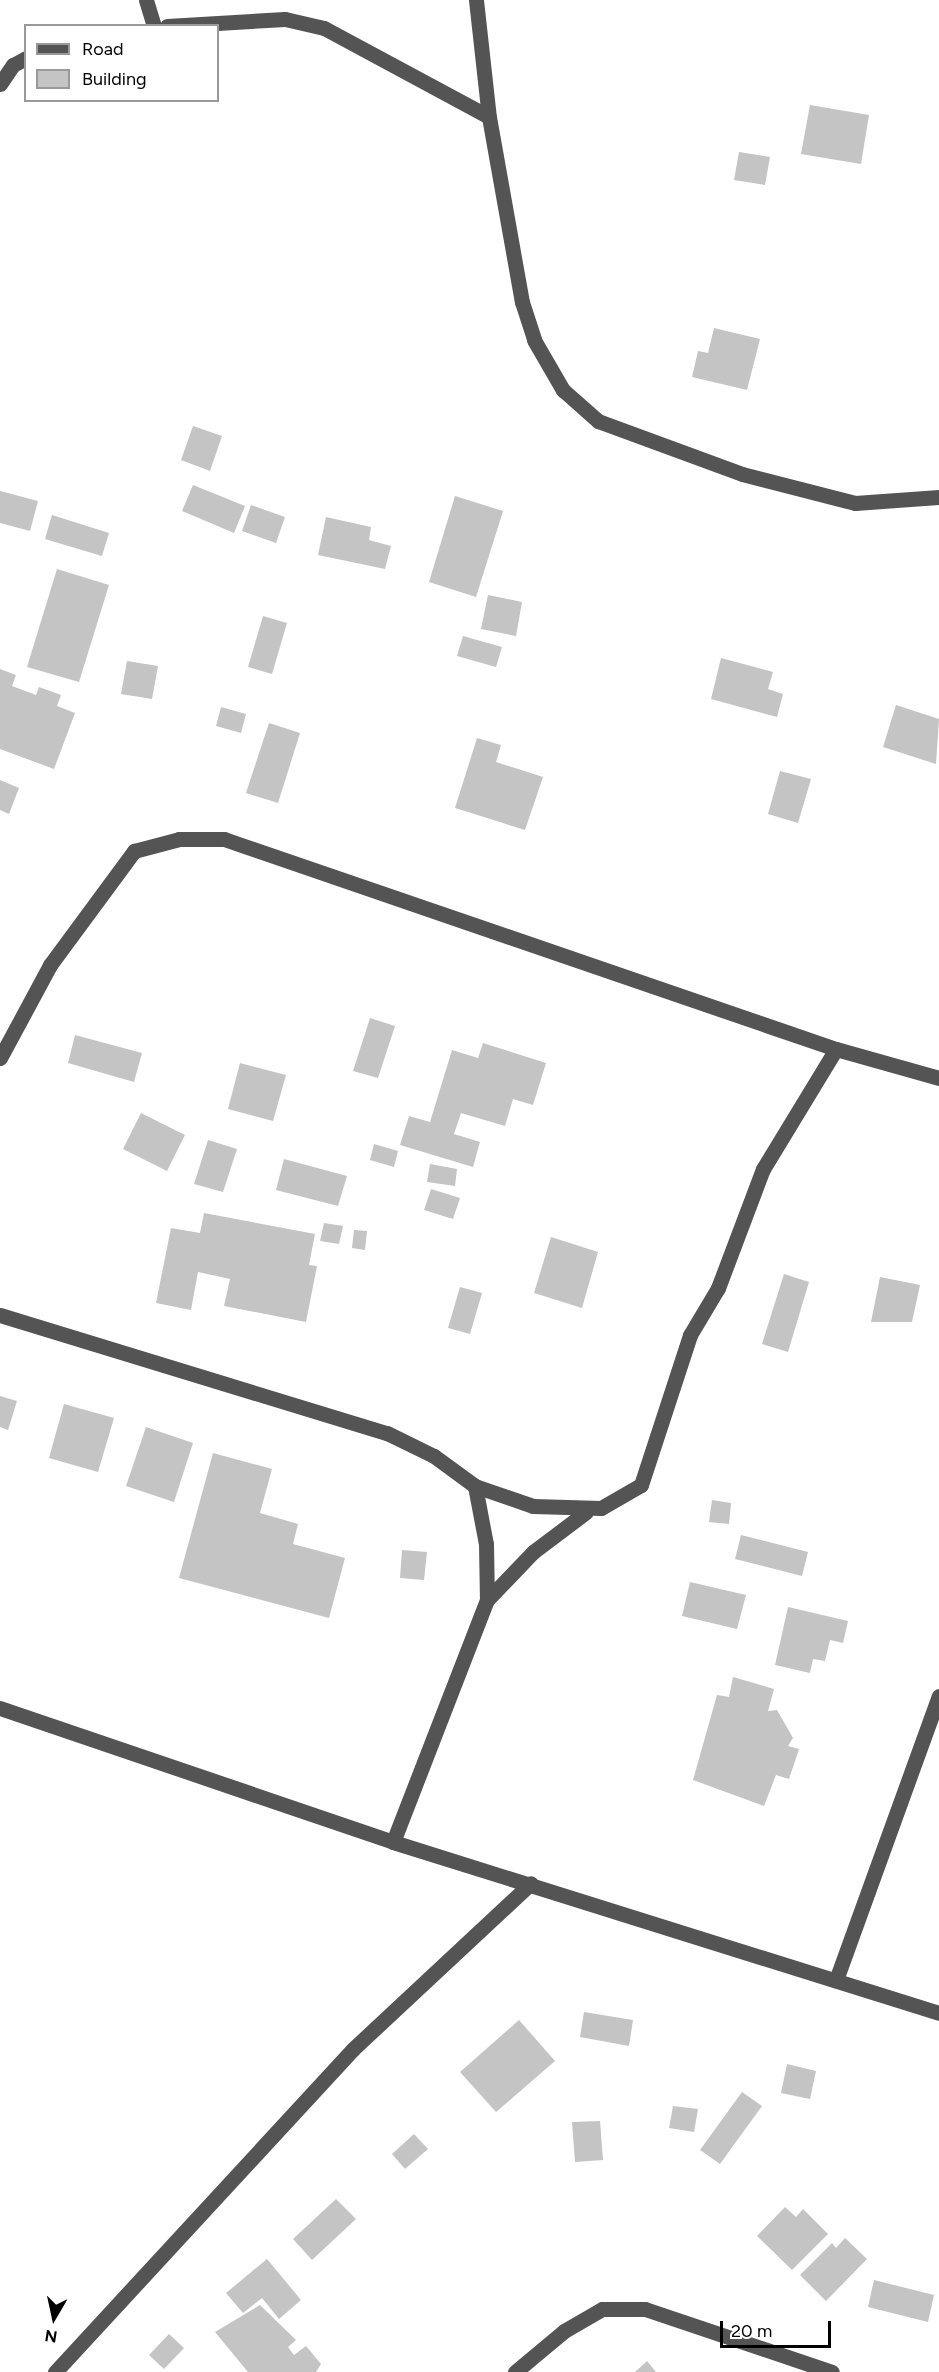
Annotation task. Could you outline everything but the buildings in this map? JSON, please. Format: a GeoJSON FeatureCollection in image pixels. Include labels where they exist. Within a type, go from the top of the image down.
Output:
{"type":"FeatureCollection","features":[{"type":"Feature","properties":{"kind":"street"},"geometry":{"type":"LineString","coordinates":[[146,0],[153,24]]}},
{"type":"Feature","properties":{"kind":"street"},"geometry":{"type":"LineString","coordinates":[[476,0],[489,117],[522,302],[534,340],[563,390],[598,421],[742,474],[855,503],[939,497]]}},
{"type":"Feature","properties":{"kind":"street"},"geometry":{"type":"LineString","coordinates":[[201,24],[285,19],[324,28],[489,117]]}},
{"type":"Feature","properties":{"kind":"street"},"geometry":{"type":"LineString","coordinates":[[0,84],[24,59]]}},
{"type":"Feature","properties":{"kind":"street"},"geometry":{"type":"LineString","coordinates":[[0,1058],[50,965],[134,851],[179,839],[224,839],[836,1049],[939,1078]]}},
{"type":"Feature","properties":{"kind":"street"},"geometry":{"type":"LineString","coordinates":[[487,1600],[533,1552],[586,1512],[641,1485],[690,1335],[718,1288],[764,1169],[836,1049]]}},
{"type":"Feature","properties":{"kind":"street"},"geometry":{"type":"LineString","coordinates":[[0,1315],[387,1433],[434,1456],[475,1486],[533,1506],[586,1512]]}},
{"type":"Feature","properties":{"kind":"street"},"geometry":{"type":"LineString","coordinates":[[393,1842],[487,1600],[486,1544],[475,1486]]}},
{"type":"Feature","properties":{"kind":"street"},"geometry":{"type":"LineString","coordinates":[[836,1980],[939,1696]]}},
{"type":"Feature","properties":{"kind":"street"},"geometry":{"type":"LineString","coordinates":[[0,1708],[393,1842],[531,1883],[939,2013]]}},
{"type":"Feature","properties":{"kind":"street"},"geometry":{"type":"LineString","coordinates":[[56,2372],[353,2049],[531,1883]]}},
{"type":"Feature","properties":{"kind":"street"},"geometry":{"type":"LineString","coordinates":[[515,2372],[564,2331],[603,2309],[634,2309],[703,2327],[832,2372]]}}]}
